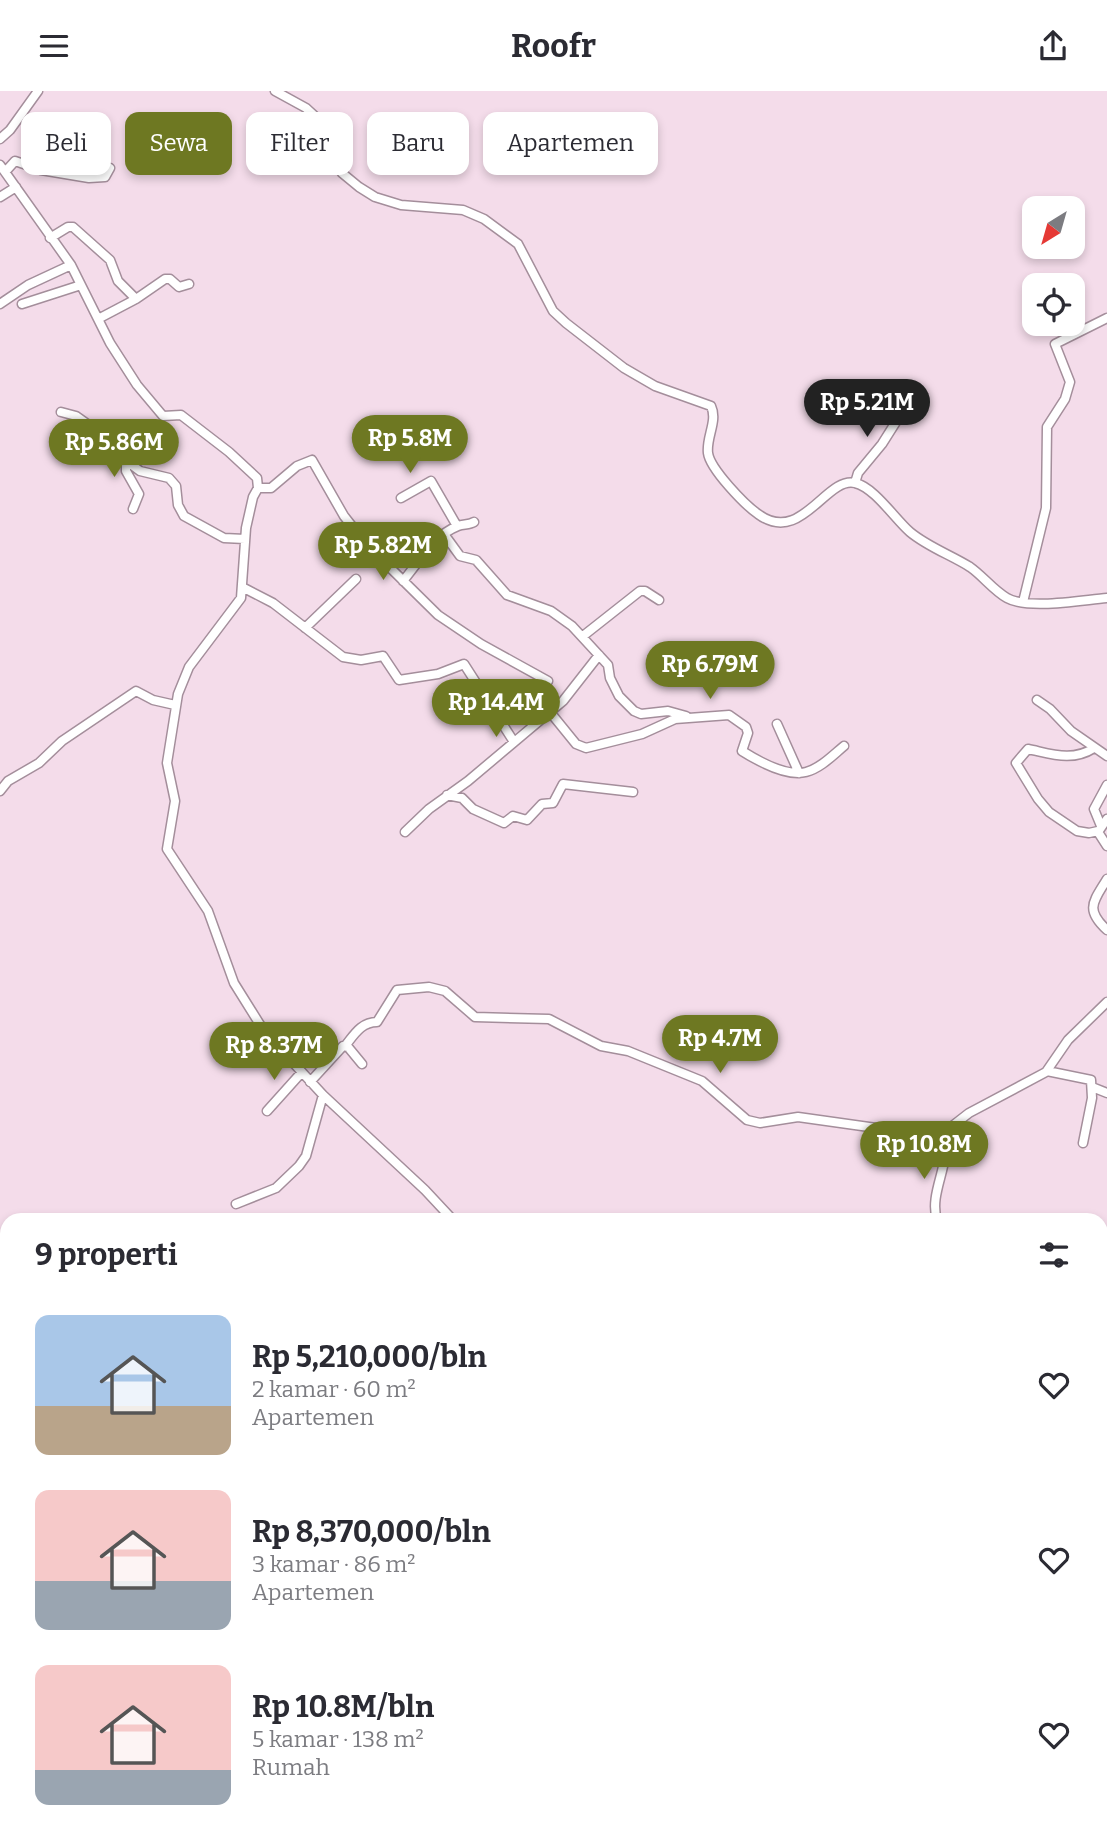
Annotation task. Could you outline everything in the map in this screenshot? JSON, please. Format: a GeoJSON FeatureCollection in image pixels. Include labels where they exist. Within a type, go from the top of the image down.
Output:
{"type":"FeatureCollection","features":[{"type":"Feature","properties":{"kind":"street"},"geometry":{"type":"LineString","coordinates":[[0,138],[38,91]]}},
{"type":"Feature","properties":{"kind":"street"},"geometry":{"type":"LineString","coordinates":[[275,91],[306,108],[319,120],[337,165],[359,187],[375,197],[401,205],[463,210],[484,219],[517,244],[553,311],[566,323],[624,368],[655,386],[711,406],[713,414],[708,454],[730,487],[755,513],[767,520],[782,523],[801,516],[842,484],[855,482],[911,532],[972,568],[1005,597],[1023,602],[1107,598]]}},
{"type":"Feature","properties":{"kind":"street"},"geometry":{"type":"LineString","coordinates":[[21,163],[15,161],[2,169],[71,265],[116,354],[154,406],[163,416],[181,415],[229,452],[257,478],[258,488],[253,497],[246,539],[244,588],[241,598],[189,667],[176,705],[167,763],[175,801],[167,849],[208,911],[234,983],[255,1017],[323,1095],[446,1213]]}},
{"type":"Feature","properties":{"kind":"street"},"geometry":{"type":"LineString","coordinates":[[71,175],[89,178],[106,175]]}},
{"type":"Feature","properties":{"kind":"street"},"geometry":{"type":"LineString","coordinates":[[0,197],[16,187]]}},
{"type":"Feature","properties":{"kind":"street"},"geometry":{"type":"LineString","coordinates":[[50,238],[68,227],[74,227],[110,260],[118,281],[136,299]]}},
{"type":"Feature","properties":{"kind":"street"},"geometry":{"type":"LineString","coordinates":[[1,303],[28,285],[71,265]]}},
{"type":"Feature","properties":{"kind":"street"},"geometry":{"type":"LineString","coordinates":[[98,320],[165,279],[170,279],[179,287],[189,284]]}},
{"type":"Feature","properties":{"kind":"street"},"geometry":{"type":"LineString","coordinates":[[22,304],[81,285]]}},
{"type":"Feature","properties":{"kind":"street"},"geometry":{"type":"LineString","coordinates":[[1023,602],[1046,508],[1046,431],[1068,392],[1070,382],[1055,344],[1107,318]]}},
{"type":"Feature","properties":{"kind":"street"},"geometry":{"type":"LineString","coordinates":[[855,482],[858,473],[897,423],[906,406]]}},
{"type":"Feature","properties":{"kind":"street"},"geometry":{"type":"LineString","coordinates":[[61,412],[76,416],[107,438],[126,460],[140,471],[169,478],[173,482],[184,516],[224,538],[246,539]]}},
{"type":"Feature","properties":{"kind":"street"},"geometry":{"type":"LineString","coordinates":[[258,488],[271,488],[297,466],[310,459],[344,516],[383,562],[452,626],[548,681]]}},
{"type":"Feature","properties":{"kind":"street"},"geometry":{"type":"LineString","coordinates":[[126,460],[126,471],[139,495],[133,509]]}},
{"type":"Feature","properties":{"kind":"street"},"geometry":{"type":"LineString","coordinates":[[401,498],[431,481],[457,526]]}},
{"type":"Feature","properties":{"kind":"street"},"geometry":{"type":"LineString","coordinates":[[404,581],[431,546],[444,534],[457,526],[474,522]]}},
{"type":"Feature","properties":{"kind":"street"},"geometry":{"type":"LineString","coordinates":[[444,534],[460,556],[476,560],[508,595],[551,611],[583,636],[608,666],[610,678],[619,696],[634,711],[641,714],[668,711],[691,718]]}},
{"type":"Feature","properties":{"kind":"street"},"geometry":{"type":"LineString","coordinates":[[305,628],[356,579]]}},
{"type":"Feature","properties":{"kind":"street"},"geometry":{"type":"LineString","coordinates":[[244,588],[272,603],[347,659],[383,656],[399,680],[438,674],[464,664],[514,742]]}},
{"type":"Feature","properties":{"kind":"street"},"geometry":{"type":"LineString","coordinates":[[583,636],[640,591],[645,591],[659,600]]}},
{"type":"Feature","properties":{"kind":"street"},"geometry":{"type":"LineString","coordinates":[[405,832],[564,701],[599,655]]}},
{"type":"Feature","properties":{"kind":"street"},"geometry":{"type":"LineString","coordinates":[[0,791],[8,781],[39,763],[62,741],[136,691],[141,691],[149,699],[176,705]]}},
{"type":"Feature","properties":{"kind":"street"},"geometry":{"type":"LineString","coordinates":[[1037,700],[1107,756]]}},
{"type":"Feature","properties":{"kind":"street"},"geometry":{"type":"LineString","coordinates":[[550,712],[576,744],[586,748],[642,734],[675,719],[729,715],[744,724],[747,730],[742,751],[762,762],[799,773],[821,765],[844,746]]}},
{"type":"Feature","properties":{"kind":"street"},"geometry":{"type":"LineString","coordinates":[[777,724],[799,773]]}},
{"type":"Feature","properties":{"kind":"street"},"geometry":{"type":"LineString","coordinates":[[1094,748],[1082,755],[1065,757],[1028,749],[1016,763],[1049,812],[1077,831],[1102,826]]}},
{"type":"Feature","properties":{"kind":"street"},"geometry":{"type":"LineString","coordinates":[[447,795],[462,798],[473,809],[506,823],[513,816],[527,820],[542,804],[553,803],[563,784],[634,792]]}},
{"type":"Feature","properties":{"kind":"street"},"geometry":{"type":"LineString","coordinates":[[1107,785],[1094,809],[1107,846]]}},
{"type":"Feature","properties":{"kind":"street"},"geometry":{"type":"LineString","coordinates":[[1107,879],[1094,898],[1092,907],[1099,923],[1107,930]]}},
{"type":"Feature","properties":{"kind":"street"},"geometry":{"type":"LineString","coordinates":[[310,1081],[359,1028],[369,1022],[377,1022],[397,990],[437,989],[450,994],[475,1017],[549,1019],[601,1046],[628,1051],[702,1081],[711,1086],[747,1120],[760,1123],[798,1117],[867,1129],[933,1136],[942,1134],[969,1112],[1047,1071],[1068,1040],[1107,1002]]}},
{"type":"Feature","properties":{"kind":"street"},"geometry":{"type":"LineString","coordinates":[[345,1046],[362,1064]]}},
{"type":"Feature","properties":{"kind":"street"},"geometry":{"type":"LineString","coordinates":[[1047,1071],[1087,1077],[1091,1080],[1083,1143]]}},
{"type":"Feature","properties":{"kind":"street"},"geometry":{"type":"LineString","coordinates":[[267,1111],[302,1072]]}},
{"type":"Feature","properties":{"kind":"street"},"geometry":{"type":"LineString","coordinates":[[1092,1087],[1107,1093]]}},
{"type":"Feature","properties":{"kind":"street"},"geometry":{"type":"LineString","coordinates":[[236,1204],[276,1188],[299,1166],[310,1145],[312,1128],[323,1095]]}},
{"type":"Feature","properties":{"kind":"street"},"geometry":{"type":"LineString","coordinates":[[936,1213],[935,1204],[946,1150],[942,1134]]}}]}
